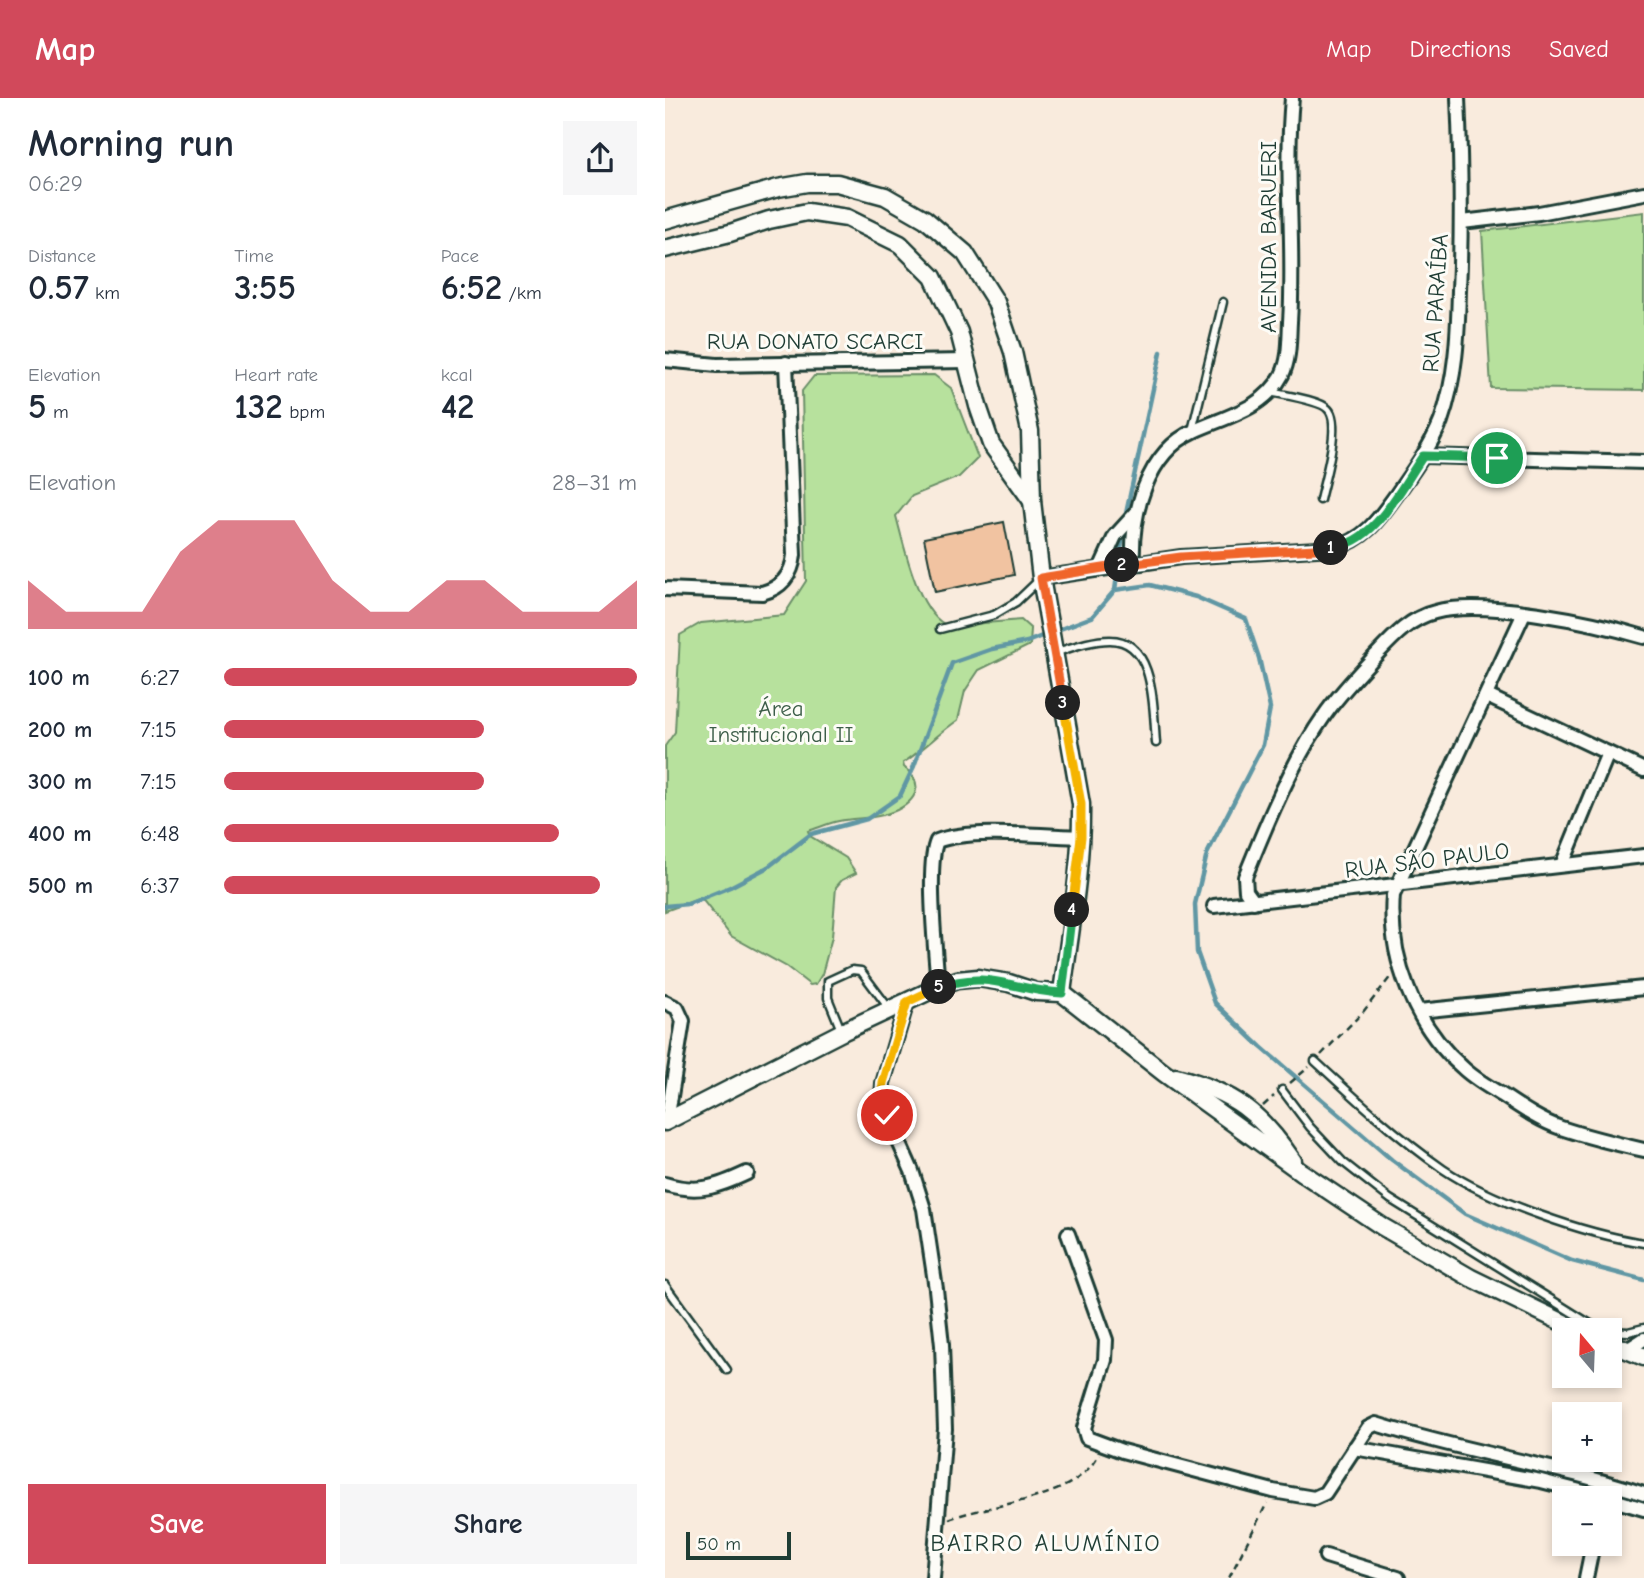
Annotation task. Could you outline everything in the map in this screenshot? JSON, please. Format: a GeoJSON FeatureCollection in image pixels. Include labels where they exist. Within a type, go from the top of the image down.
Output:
{"type":"FeatureCollection","features":[{"type":"Feature","properties":{"kind":"street","name":"AVENIDA BARUERI"},"geometry":{"type":"LineString","coordinates":[[1133,563],[1136,513],[1157,464],[1173,443],[1192,431],[1253,406],[1270,392],[1283,373],[1288,356],[1292,295],[1288,138],[1292,98]]}},
{"type":"Feature","properties":{"kind":"street","name":"RUA PARAÍBA"},"geometry":{"type":"LineString","coordinates":[[1041,578],[1133,563],[1255,551],[1334,548],[1351,544],[1378,520],[1423,456],[1440,422],[1449,393],[1457,341],[1462,222],[1458,98]]}},
{"type":"Feature","properties":{"kind":"street"},"geometry":{"type":"LineString","coordinates":[[665,220],[778,188],[807,183],[837,183],[885,196],[925,219],[965,253],[996,302],[1013,352],[1030,431],[1033,501],[1041,578],[1081,804],[1081,837],[1062,993]]}},
{"type":"Feature","properties":{"kind":"street"},"geometry":{"type":"LineString","coordinates":[[1462,222],[1539,213],[1619,200],[1644,193]]}},
{"type":"Feature","properties":{"kind":"street"},"geometry":{"type":"LineString","coordinates":[[665,249],[807,212],[847,218],[900,244],[933,277],[959,332],[965,361],[991,444],[1033,501]]}},
{"type":"Feature","properties":{"kind":"street","name":"RUA DONATO SCARCI"},"geometry":{"type":"LineString","coordinates":[[665,360],[717,365],[965,361]]}},
{"type":"Feature","properties":{"kind":"street"},"geometry":{"type":"LineString","coordinates":[[665,589],[762,593],[774,589],[789,575],[794,555],[786,363]]}},
{"type":"Feature","properties":{"kind":"street"},"geometry":{"type":"LineString","coordinates":[[1423,456],[1644,462]]}},
{"type":"Feature","properties":{"kind":"street","name":"AVENIDA BARUERI"},"geometry":{"type":"LineString","coordinates":[[1100,569],[1115,536],[1136,513]]}},
{"type":"Feature","properties":{"kind":"street"},"geometry":{"type":"LineString","coordinates":[[1254,902],[1245,887],[1245,877],[1306,745],[1324,716],[1361,671],[1403,628],[1434,612],[1457,609],[1524,613],[1644,636]]}},
{"type":"Feature","properties":{"kind":"street"},"geometry":{"type":"LineString","coordinates":[[1524,613],[1393,895],[1391,920],[1399,965],[1419,1011],[1443,1048],[1463,1068],[1529,1113],[1559,1128],[1644,1150]]}},
{"type":"Feature","properties":{"kind":"street"},"geometry":{"type":"LineString","coordinates":[[1487,696],[1644,770]]}},
{"type":"Feature","properties":{"kind":"street"},"geometry":{"type":"LineString","coordinates":[[1562,865],[1608,753]]}},
{"type":"Feature","properties":{"kind":"street"},"geometry":{"type":"LineString","coordinates":[[938,987],[932,874],[933,849],[937,841],[947,837],[972,835],[1081,837]]}},
{"type":"Feature","properties":{"kind":"street","name":"RUA SÃO PAULO"},"geometry":{"type":"LineString","coordinates":[[1215,906],[1644,856]]}},
{"type":"Feature","properties":{"kind":"street"},"geometry":{"type":"LineString","coordinates":[[666,1122],[842,1032],[957,980],[978,978],[1009,982],[1036,992],[1062,993],[1164,1073],[1300,1172],[1384,1227],[1471,1278],[1553,1318]]}},
{"type":"Feature","properties":{"kind":"street"},"geometry":{"type":"LineString","coordinates":[[1419,1011],[1644,988]]}},
{"type":"Feature","properties":{"kind":"street"},"geometry":{"type":"LineString","coordinates":[[665,1002],[677,1007],[683,1021],[666,1122]]}},
{"type":"Feature","properties":{"kind":"street"},"geometry":{"type":"LineString","coordinates":[[907,1002],[883,1083],[882,1098],[912,1171],[924,1209],[942,1345],[944,1429],[933,1578]]}},
{"type":"Feature","properties":{"kind":"street"},"geometry":{"type":"LineString","coordinates":[[1164,1073],[1208,1086],[1244,1105],[1276,1135],[1300,1172]]}},
{"type":"Feature","properties":{"kind":"street"},"geometry":{"type":"LineString","coordinates":[[665,1184],[681,1189],[701,1190],[747,1173]]}},
{"type":"Feature","properties":{"kind":"street"},"geometry":{"type":"LineString","coordinates":[[1068,1234],[1106,1340],[1105,1360],[1084,1428],[1087,1438],[1104,1445],[1273,1490],[1314,1498],[1325,1493],[1368,1428],[1376,1424],[1414,1436],[1607,1482],[1644,1494]]}},
{"type":"Feature","properties":{"kind":"street"},"geometry":{"type":"LineString","coordinates":[[1627,1350],[1644,1339]]}},
{"type":"Feature","properties":{"kind":"street"},"geometry":{"type":"LineString","coordinates":[[1622,1348],[1644,1357]]}},
{"type":"Feature","properties":{"kind":"street"},"geometry":{"type":"LineString","coordinates":[[1410,1457],[1414,1436]]}},
{"type":"Feature","properties":{"kind":"street"},"geometry":{"type":"LineString","coordinates":[[1354,1448],[1563,1486]]}},
{"type":"Feature","properties":{"kind":"street"},"geometry":{"type":"LineString","coordinates":[[1622,1503],[1644,1509]]}},
{"type":"Feature","properties":{"kind":"street"},"geometry":{"type":"LineString","coordinates":[[1326,1556],[1398,1578]]}},
{"type":"Feature","properties":{"kind":"street"},"geometry":{"type":"LineString","coordinates":[[1585,1578],[1590,1556]]}},
{"type":"Feature","properties":{"kind":"lane"},"geometry":{"type":"LineString","coordinates":[[1192,431],[1223,302]]}},
{"type":"Feature","properties":{"kind":"lane"},"geometry":{"type":"LineString","coordinates":[[1270,392],[1318,404],[1331,413],[1334,430],[1320,500]]}},
{"type":"Feature","properties":{"kind":"lane"},"geometry":{"type":"LineString","coordinates":[[940,629],[994,615],[1016,602],[1041,578]]}},
{"type":"Feature","properties":{"kind":"lane"},"geometry":{"type":"LineString","coordinates":[[1053,653],[1110,640],[1127,643],[1137,650],[1147,670],[1156,743]]}},
{"type":"Feature","properties":{"kind":"lane"},"geometry":{"type":"LineString","coordinates":[[842,1032],[828,998],[828,981],[852,970],[861,971],[890,1010]]}},
{"type":"Feature","properties":{"kind":"lane"},"geometry":{"type":"LineString","coordinates":[[1315,1061],[1444,1170],[1484,1192],[1559,1221],[1615,1239],[1644,1243]]}},
{"type":"Feature","properties":{"kind":"lane"},"geometry":{"type":"LineString","coordinates":[[1282,1090],[1310,1126],[1343,1161],[1390,1199],[1581,1318]]}},
{"type":"Feature","properties":{"kind":"lane"},"geometry":{"type":"LineString","coordinates":[[665,1285],[727,1370]]}},
{"type":"Feature","properties":{"kind":"lane"},"geometry":{"type":"LineString","coordinates":[[1622,1332],[1644,1328]]}},
{"type":"Feature","properties":{"kind":"path"},"geometry":{"type":"LineString","coordinates":[[1253,1114],[1315,1061],[1363,1012],[1399,965]]}},
{"type":"Feature","properties":{"kind":"path"},"geometry":{"type":"LineString","coordinates":[[936,1524],[962,1514],[1059,1490],[1086,1474],[1104,1445]]}},
{"type":"Feature","properties":{"kind":"path"},"geometry":{"type":"LineString","coordinates":[[1229,1578],[1273,1490]]}},
{"type":"Feature","properties":{"kind":"green space"},"geometry":{"type":"Polygon","coordinates":[[[1644,212],[1644,390],[1491,388],[1482,231],[1644,212]]]}},
{"type":"Feature","properties":{"kind":"green space","name":"Área Institucional II"},"geometry":{"type":"Polygon","coordinates":[[[934,375],[951,388],[978,458],[959,477],[912,496],[896,516],[914,578],[929,609],[938,620],[949,626],[1021,620],[1031,629],[1030,645],[979,670],[965,691],[958,720],[903,763],[916,783],[916,790],[908,803],[883,815],[839,821],[808,831],[810,836],[846,858],[856,873],[842,880],[836,887],[832,937],[822,974],[816,984],[810,985],[787,967],[731,936],[701,898],[665,911],[665,746],[675,732],[680,635],[701,623],[784,615],[806,581],[802,391],[814,376],[934,375]]]}},
{"type":"Feature","properties":{"kind":"building"},"geometry":{"type":"Polygon","coordinates":[[[1004,522],[1014,575],[935,592],[924,538],[1004,522]]]}},
{"type":"Feature","properties":{"kind":"waterway"},"geometry":{"type":"LineString","coordinates":[[1125,518],[1161,352]]}},
{"type":"Feature","properties":{"kind":"waterway"},"geometry":{"type":"LineString","coordinates":[[1115,590],[1123,534]]}},
{"type":"Feature","properties":{"kind":"waterway"},"geometry":{"type":"LineString","coordinates":[[1055,631],[1092,617],[1115,590],[1150,585],[1196,597],[1246,619],[1259,658],[1270,708],[1263,745],[1207,854],[1195,904],[1197,952],[1215,1003],[1261,1047],[1392,1160],[1465,1214],[1572,1261],[1644,1280]]}},
{"type":"Feature","properties":{"kind":"waterway"},"geometry":{"type":"LineString","coordinates":[[665,906],[688,904],[730,887],[768,867],[811,834],[867,819],[900,796],[914,766],[952,663],[1047,634]]}},
{"type":"Feature","properties":{"kind":"district","name":"BAIRRO ALUMÍNIO"},"geometry":{"type":"Point","coordinates":[1046,1543]}},
{"type":"Feature","properties":{"kind":"route"},"geometry":{"type":"LineString","coordinates":[[887,1115],[882,1098],[883,1083],[907,1002],[957,980],[978,978],[1009,982],[1036,992],[1062,993],[1078,868],[1081,804],[1041,578],[1181,557],[1334,548],[1351,544],[1378,520],[1423,456],[1497,458]]}}]}
